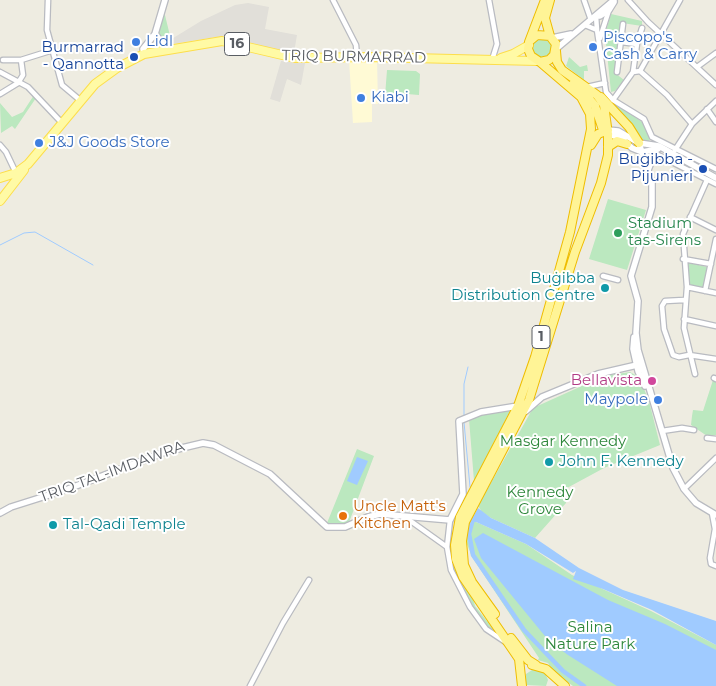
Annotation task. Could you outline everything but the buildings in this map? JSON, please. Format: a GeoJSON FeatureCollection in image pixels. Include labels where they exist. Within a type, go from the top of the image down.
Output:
{"type":"FeatureCollection","features":[{"type":"Feature","properties":{"kind":"highway"},"geometry":{"type":"LineString","coordinates":[[530,42],[545,0]]}},
{"type":"Feature","properties":{"kind":"highway","name":"1"},"geometry":{"type":"LineString","coordinates":[[550,0],[545,18],[556,50],[557,62],[562,70],[597,95],[606,112],[608,147],[601,183],[575,252],[532,391],[524,413],[462,520],[462,552],[468,573],[525,656],[536,665],[541,666],[565,686]]}},
{"type":"Feature","properties":{"kind":"highway"},"geometry":{"type":"LineString","coordinates":[[530,42],[541,34],[551,37]]}},
{"type":"Feature","properties":{"kind":"highway","name":"1"},"geometry":{"type":"LineString","coordinates":[[522,686],[521,664],[510,644],[463,576],[456,559],[455,544],[462,520],[518,406],[545,323],[580,186],[591,129],[590,114],[581,97],[529,52],[530,42]]}},
{"type":"Feature","properties":{"kind":"highway"},"geometry":{"type":"LineString","coordinates":[[538,61],[549,60],[556,50]]}},
{"type":"Feature","properties":{"kind":"highway"},"geometry":{"type":"LineString","coordinates":[[558,76],[582,90],[588,96],[607,131],[593,139],[580,186]]}},
{"type":"Feature","properties":{"kind":"highway"},"geometry":{"type":"LineString","coordinates":[[597,95],[612,107],[633,145]]}},
{"type":"Feature","properties":{"kind":"highway"},"geometry":{"type":"LineString","coordinates":[[608,147],[617,141],[633,145]]}},
{"type":"Feature","properties":{"kind":"highway"},"geometry":{"type":"LineString","coordinates":[[521,676],[526,668],[536,665]]}},
{"type":"Feature","properties":{"kind":"highway"},"geometry":{"type":"LineString","coordinates":[[549,672],[550,685]]}},
{"type":"Feature","properties":{"kind":"main road","name":"TRIQ BURMARRAD"},"geometry":{"type":"LineString","coordinates":[[0,178],[16,173],[28,164],[95,84],[108,73],[144,54],[222,41],[295,58],[357,57],[538,61]]}},
{"type":"Feature","properties":{"kind":"main road","name":"TRIQ BURMARRAD"},"geometry":{"type":"LineString","coordinates":[[492,60],[513,54],[530,42]]}},
{"type":"Feature","properties":{"kind":"main road","name":"16"},"geometry":{"type":"LineString","coordinates":[[0,201],[28,164]]}},
{"type":"Feature","properties":{"kind":"street"},"geometry":{"type":"LineString","coordinates":[[48,0],[47,30],[62,85],[81,101]]}},
{"type":"Feature","properties":{"kind":"street"},"geometry":{"type":"LineString","coordinates":[[144,54],[143,49],[155,34],[165,0]]}},
{"type":"Feature","properties":{"kind":"street"},"geometry":{"type":"LineString","coordinates":[[333,0],[356,45],[357,57]]}},
{"type":"Feature","properties":{"kind":"street"},"geometry":{"type":"LineString","coordinates":[[489,0],[496,38],[492,60]]}},
{"type":"Feature","properties":{"kind":"street"},"geometry":{"type":"LineString","coordinates":[[584,0],[594,18],[600,39]]}},
{"type":"Feature","properties":{"kind":"street"},"geometry":{"type":"LineString","coordinates":[[556,50],[614,0]]}},
{"type":"Feature","properties":{"kind":"street"},"geometry":{"type":"LineString","coordinates":[[614,0],[602,24],[600,39],[606,92],[614,100],[644,119],[652,137],[675,150],[716,168]]}},
{"type":"Feature","properties":{"kind":"street"},"geometry":{"type":"LineString","coordinates":[[628,0],[661,34],[716,85]]}},
{"type":"Feature","properties":{"kind":"street"},"geometry":{"type":"LineString","coordinates":[[640,71],[680,0]]}},
{"type":"Feature","properties":{"kind":"street"},"geometry":{"type":"LineString","coordinates":[[594,18],[609,10]]}},
{"type":"Feature","properties":{"kind":"street"},"geometry":{"type":"LineString","coordinates":[[594,18],[600,18],[602,24]]}},
{"type":"Feature","properties":{"kind":"street"},"geometry":{"type":"LineString","coordinates":[[617,72],[623,24]]}},
{"type":"Feature","properties":{"kind":"street"},"geometry":{"type":"LineString","coordinates":[[585,25],[597,30]]}},
{"type":"Feature","properties":{"kind":"street"},"geometry":{"type":"LineString","coordinates":[[614,100],[633,72],[637,44],[642,28]]}},
{"type":"Feature","properties":{"kind":"street"},"geometry":{"type":"LineString","coordinates":[[551,37],[575,32]]}},
{"type":"Feature","properties":{"kind":"street"},"geometry":{"type":"LineString","coordinates":[[155,34],[167,49]]}},
{"type":"Feature","properties":{"kind":"street"},"geometry":{"type":"LineString","coordinates":[[621,42],[637,44]]}},
{"type":"Feature","properties":{"kind":"street"},"geometry":{"type":"LineString","coordinates":[[3,60],[21,60],[53,50]]}},
{"type":"Feature","properties":{"kind":"street"},"geometry":{"type":"LineString","coordinates":[[697,67],[716,53]]}},
{"type":"Feature","properties":{"kind":"street"},"geometry":{"type":"LineString","coordinates":[[0,94],[18,83],[23,75],[21,60]]}},
{"type":"Feature","properties":{"kind":"street"},"geometry":{"type":"LineString","coordinates":[[633,72],[640,71],[667,95],[692,124]]}},
{"type":"Feature","properties":{"kind":"street"},"geometry":{"type":"LineString","coordinates":[[0,72],[28,87],[63,124]]}},
{"type":"Feature","properties":{"kind":"street"},"geometry":{"type":"LineString","coordinates":[[587,87],[604,82]]}},
{"type":"Feature","properties":{"kind":"street"},"geometry":{"type":"LineString","coordinates":[[675,150],[692,124],[716,101]]}},
{"type":"Feature","properties":{"kind":"street"},"geometry":{"type":"LineString","coordinates":[[707,108],[716,122]]}},
{"type":"Feature","properties":{"kind":"street"},"geometry":{"type":"LineString","coordinates":[[607,131],[633,145],[655,145],[716,178]]}},
{"type":"Feature","properties":{"kind":"street"},"geometry":{"type":"LineString","coordinates":[[607,131],[618,131],[643,155],[652,183],[652,207],[632,276],[638,301],[633,348],[653,402],[673,468],[684,488],[696,503],[714,514],[715,529],[710,558],[711,564],[716,566]]}},
{"type":"Feature","properties":{"kind":"street"},"geometry":{"type":"LineString","coordinates":[[1,146],[16,173]]}},
{"type":"Feature","properties":{"kind":"street"},"geometry":{"type":"LineString","coordinates":[[643,155],[649,149],[663,150]]}},
{"type":"Feature","properties":{"kind":"street"},"geometry":{"type":"LineString","coordinates":[[643,155],[658,155],[716,184]]}},
{"type":"Feature","properties":{"kind":"street"},"geometry":{"type":"LineString","coordinates":[[648,169],[654,156]]}},
{"type":"Feature","properties":{"kind":"street"},"geometry":{"type":"LineString","coordinates":[[695,374],[689,354],[684,319],[684,300],[687,287],[683,259],[683,234],[707,180]]}},
{"type":"Feature","properties":{"kind":"street"},"geometry":{"type":"LineString","coordinates":[[690,216],[716,230]]}},
{"type":"Feature","properties":{"kind":"street"},"geometry":{"type":"LineString","coordinates":[[705,291],[716,239]]}},
{"type":"Feature","properties":{"kind":"street"},"geometry":{"type":"LineString","coordinates":[[683,259],[711,264]]}},
{"type":"Feature","properties":{"kind":"street"},"geometry":{"type":"LineString","coordinates":[[603,276],[618,280]]}},
{"type":"Feature","properties":{"kind":"street"},"geometry":{"type":"LineString","coordinates":[[687,287],[716,294]]}},
{"type":"Feature","properties":{"kind":"street"},"geometry":{"type":"LineString","coordinates":[[684,300],[666,301],[662,306],[663,323],[673,355],[679,357],[689,354],[716,359]]}},
{"type":"Feature","properties":{"kind":"street"},"geometry":{"type":"LineString","coordinates":[[684,319],[716,326]]}},
{"type":"Feature","properties":{"kind":"street"},"geometry":{"type":"LineString","coordinates":[[636,333],[640,368]]}},
{"type":"Feature","properties":{"kind":"street"},"geometry":{"type":"LineString","coordinates":[[524,413],[542,397],[608,371],[640,368]]}},
{"type":"Feature","properties":{"kind":"street"},"geometry":{"type":"LineString","coordinates":[[532,391],[538,397],[542,397]]}},
{"type":"Feature","properties":{"kind":"street"},"geometry":{"type":"LineString","coordinates":[[510,644],[491,633],[470,608],[448,559],[447,547],[450,520],[464,494],[459,421],[481,412],[518,406]]}},
{"type":"Feature","properties":{"kind":"street"},"geometry":{"type":"LineString","coordinates":[[662,430],[682,428],[694,430]]}},
{"type":"Feature","properties":{"kind":"street"},"geometry":{"type":"LineString","coordinates":[[707,438],[716,439]]}},
{"type":"Feature","properties":{"kind":"street","name":"TRIQ TAL-IMDAWRA"},"geometry":{"type":"LineString","coordinates":[[0,513],[11,507],[68,489],[165,452],[203,443],[214,444],[270,474],[326,527],[345,527],[380,514],[450,520]]}},
{"type":"Feature","properties":{"kind":"street"},"geometry":{"type":"LineString","coordinates":[[684,488],[716,458]]}},
{"type":"Feature","properties":{"kind":"street"},"geometry":{"type":"LineString","coordinates":[[405,516],[447,547]]}},
{"type":"Feature","properties":{"kind":"street"},"geometry":{"type":"LineString","coordinates":[[250,686],[283,623],[309,580]]}},
{"type":"Feature","properties":{"kind":"shaded area"},"geometry":{"type":"Polygon","coordinates":[[[248,3],[269,7],[265,29],[297,35],[294,53],[238,39],[216,37],[172,44],[170,40],[201,21],[235,5],[248,3]]]}},
{"type":"Feature","properties":{"kind":"shaded area"},"geometry":{"type":"Polygon","coordinates":[[[377,59],[378,104],[372,104],[372,122],[353,123],[349,60],[377,59]]]}},
{"type":"Feature","properties":{"kind":"shaded area"},"geometry":{"type":"Polygon","coordinates":[[[281,61],[305,63],[301,85],[287,79],[280,102],[270,99],[281,61]]]}},
{"type":"Feature","properties":{"kind":"green space"},"geometry":{"type":"Polygon","coordinates":[[[164,11],[172,44],[167,45],[158,33],[164,11]]]}},
{"type":"Feature","properties":{"kind":"green space"},"geometry":{"type":"Polygon","coordinates":[[[611,14],[642,21],[642,26],[622,23],[615,73],[624,80],[615,91],[611,92],[605,34],[611,14]]]}},
{"type":"Feature","properties":{"kind":"green space"},"geometry":{"type":"Polygon","coordinates":[[[542,38],[549,41],[552,48],[549,55],[542,58],[535,55],[532,48],[535,41],[542,38]]]}},
{"type":"Feature","properties":{"kind":"green space"},"geometry":{"type":"Polygon","coordinates":[[[569,57],[580,67],[587,65],[588,71],[584,71],[584,80],[566,66],[569,57]]]}},
{"type":"Feature","properties":{"kind":"green space"},"geometry":{"type":"Polygon","coordinates":[[[387,70],[416,71],[420,74],[419,95],[407,94],[406,97],[385,96],[387,70]]]}},
{"type":"Feature","properties":{"kind":"green space"},"geometry":{"type":"Polygon","coordinates":[[[34,95],[36,98],[15,129],[12,126],[1,133],[0,103],[12,117],[23,112],[34,95]]]}},
{"type":"Feature","properties":{"kind":"green space"},"geometry":{"type":"Polygon","coordinates":[[[615,103],[642,122],[650,138],[649,143],[642,142],[613,105],[615,103]]]}},
{"type":"Feature","properties":{"kind":"green space","name":"Stadium tas-Sirens"},"geometry":{"type":"Polygon","coordinates":[[[608,199],[646,210],[627,270],[589,259],[608,199]]]}},
{"type":"Feature","properties":{"kind":"green space"},"geometry":{"type":"Polygon","coordinates":[[[685,262],[707,267],[703,289],[690,286],[686,280],[685,262]]]}},
{"type":"Feature","properties":{"kind":"green space","name":"Masġar Kennedy"},"geometry":{"type":"Polygon","coordinates":[[[630,372],[639,377],[649,401],[660,445],[604,468],[567,488],[566,503],[535,538],[482,512],[478,506],[533,408],[604,376],[630,372]]]}},
{"type":"Feature","properties":{"kind":"green space"},"geometry":{"type":"Polygon","coordinates":[[[713,380],[716,381],[716,435],[707,436],[691,425],[693,410],[703,411],[713,380]]]}},
{"type":"Feature","properties":{"kind":"green space","name":"Masġar Kennedy"},"geometry":{"type":"Polygon","coordinates":[[[510,411],[474,481],[469,419],[481,413],[510,411]]]}},
{"type":"Feature","properties":{"kind":"green space"},"geometry":{"type":"Polygon","coordinates":[[[357,449],[374,456],[348,525],[331,526],[327,523],[357,449]]]}},
{"type":"Feature","properties":{"kind":"green space","name":"Salina Nature Park"},"geometry":{"type":"Polygon","coordinates":[[[470,522],[476,522],[526,544],[572,575],[651,611],[716,645],[716,686],[573,686],[554,672],[548,663],[538,660],[539,658],[472,557],[465,539],[466,529],[470,522]]]}},
{"type":"Feature","properties":{"kind":"green space"},"geometry":{"type":"Polygon","coordinates":[[[452,552],[458,574],[473,598],[475,606],[498,635],[489,629],[473,609],[451,566],[449,553],[452,552]]]}},
{"type":"Feature","properties":{"kind":"green space"},"geometry":{"type":"Polygon","coordinates":[[[535,668],[545,673],[548,680],[546,686],[526,685],[526,674],[535,668]]]}},
{"type":"Feature","properties":{"kind":"water"},"geometry":{"type":"Polygon","coordinates":[[[357,457],[368,461],[357,485],[347,481],[357,457]]]}},
{"type":"Feature","properties":{"kind":"water"},"geometry":{"type":"Polygon","coordinates":[[[478,508],[491,518],[535,538],[579,568],[623,590],[716,621],[716,645],[652,610],[603,589],[573,579],[576,571],[573,573],[526,544],[476,522],[470,522],[478,508]]]}},
{"type":"Feature","properties":{"kind":"water","name":"Salina Nature Park"},"geometry":{"type":"Polygon","coordinates":[[[483,533],[608,600],[665,624],[716,650],[716,686],[617,686],[568,655],[549,641],[481,558],[474,539],[483,533]]]}},
{"type":"Feature","properties":{"kind":"waterway"},"geometry":{"type":"LineString","coordinates":[[0,245],[24,233],[35,232],[93,265]]}},
{"type":"Feature","properties":{"kind":"waterway"},"geometry":{"type":"LineString","coordinates":[[464,416],[464,384],[468,367]]}},
{"type":"Feature","properties":{"kind":"waterway"},"geometry":{"type":"LineString","coordinates":[[464,422],[470,487]]}},
{"type":"Feature","properties":{"kind":"waterway"},"geometry":{"type":"LineString","coordinates":[[473,519],[469,534],[473,555],[524,630],[563,671],[584,686]]}},
{"type":"Feature","properties":{"kind":"place","name":"Lidl"},"geometry":{"type":"Point","coordinates":[136,42]}},
{"type":"Feature","properties":{"kind":"place","name":"Piscopo's Cash & Carry"},"geometry":{"type":"Point","coordinates":[593,47]}},
{"type":"Feature","properties":{"kind":"place","name":"Burmarrad - Qannotta"},"geometry":{"type":"Point","coordinates":[134,57]}},
{"type":"Feature","properties":{"kind":"place","name":"Kiabi"},"geometry":{"type":"Point","coordinates":[361,98]}},
{"type":"Feature","properties":{"kind":"place","name":"J&J Goods Store"},"geometry":{"type":"Point","coordinates":[39,143]}},
{"type":"Feature","properties":{"kind":"place","name":"Buġibba - Pijunieri"},"geometry":{"type":"Point","coordinates":[703,169]}},
{"type":"Feature","properties":{"kind":"place","name":"Stadium tas-Sirens"},"geometry":{"type":"Point","coordinates":[618,233]}},
{"type":"Feature","properties":{"kind":"place","name":"Buġibba Distribution Centre"},"geometry":{"type":"Point","coordinates":[605,288]}},
{"type":"Feature","properties":{"kind":"place","name":"Bellavista"},"geometry":{"type":"Point","coordinates":[652,381]}},
{"type":"Feature","properties":{"kind":"place","name":"Maypole"},"geometry":{"type":"Point","coordinates":[658,400]}},
{"type":"Feature","properties":{"kind":"place","name":"John F. Kennedy"},"geometry":{"type":"Point","coordinates":[549,462]}},
{"type":"Feature","properties":{"kind":"place","name":"Uncle Matt's Kitchen"},"geometry":{"type":"Point","coordinates":[343,516]}},
{"type":"Feature","properties":{"kind":"place","name":"Tal-Qadi Temple"},"geometry":{"type":"Point","coordinates":[53,525]}},
{"type":"Feature","properties":{"kind":"park label","name":"Kennedy Grove"},"geometry":{"type":"Point","coordinates":[540,502]}}]}
